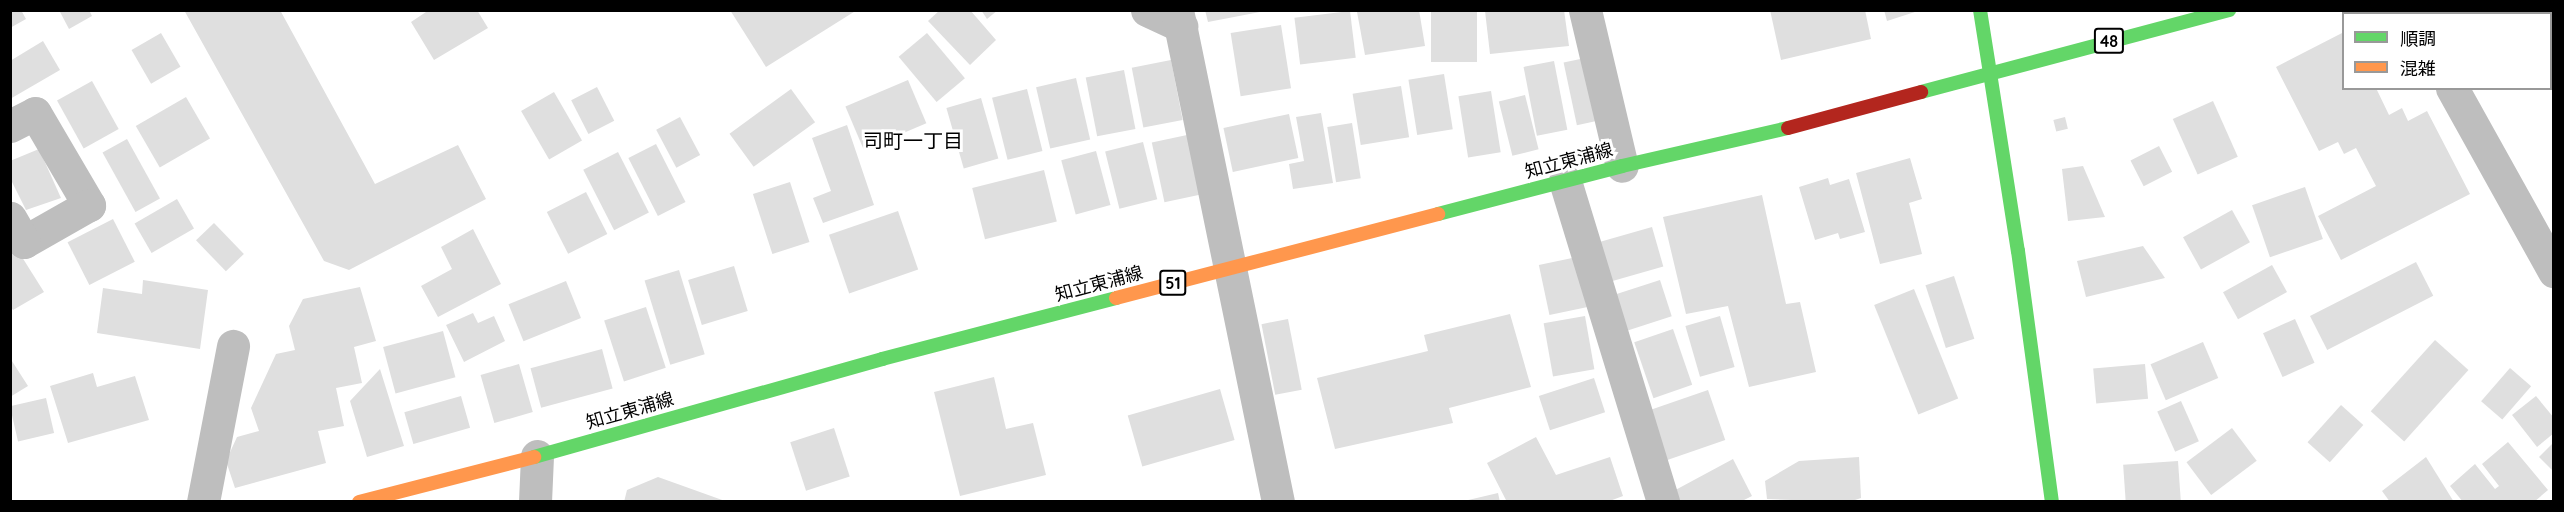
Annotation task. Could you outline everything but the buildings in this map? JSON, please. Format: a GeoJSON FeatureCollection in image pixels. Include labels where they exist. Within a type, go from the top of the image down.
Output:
{"type":"FeatureCollection","features":[{"type":"Feature","properties":{"kind":"main road"},"geometry":{"type":"LineString","coordinates":[[1980,10],[2020,262],[2052,501]]}},
{"type":"Feature","properties":{"kind":"main road","name":"48"},"geometry":{"type":"LineString","coordinates":[[1990,74],[2229,10]]}},
{"type":"Feature","properties":{"kind":"main road","name":"知立東浦線"},"geometry":{"type":"LineString","coordinates":[[359,501],[537,456],[882,359],[1622,166],[1759,135],[1990,74]]}},
{"type":"Feature","properties":{"kind":"street"},"geometry":{"type":"LineString","coordinates":[[1147,10],[1179,19],[1278,501]]}},
{"type":"Feature","properties":{"kind":"street"},"geometry":{"type":"LineString","coordinates":[[1585,10],[1622,166]]}},
{"type":"Feature","properties":{"kind":"street"},"geometry":{"type":"LineString","coordinates":[[2453,90],[2553,271]]}},
{"type":"Feature","properties":{"kind":"street"},"geometry":{"type":"LineString","coordinates":[[10,126],[35,113],[89,205],[24,242],[10,218]]}},
{"type":"Feature","properties":{"kind":"street"},"geometry":{"type":"LineString","coordinates":[[1565,181],[1663,501]]}},
{"type":"Feature","properties":{"kind":"street"},"geometry":{"type":"LineString","coordinates":[[203,501],[233,346]]}},
{"type":"Feature","properties":{"kind":"street"},"geometry":{"type":"LineString","coordinates":[[535,501],[537,456]]}},
{"type":"Feature","properties":{"kind":"traffic: fast"},"geometry":{"type":"LineString","coordinates":[[1980,10],[1990,73]]}},
{"type":"Feature","properties":{"kind":"traffic: fast"},"geometry":{"type":"LineString","coordinates":[[1921,92],[2229,10]]}},
{"type":"Feature","properties":{"kind":"traffic: fast"},"geometry":{"type":"LineString","coordinates":[[1990,73],[2018,251],[2052,502]]}},
{"type":"Feature","properties":{"kind":"traffic: fast"},"geometry":{"type":"LineString","coordinates":[[1438,214],[1622,166],[1788,128]]}},
{"type":"Feature","properties":{"kind":"traffic: fast"},"geometry":{"type":"LineString","coordinates":[[534,457],[882,359],[1116,298]]}},
{"type":"Feature","properties":{"kind":"traffic: slow"},"geometry":{"type":"LineString","coordinates":[[1116,298],[1438,214]]}},
{"type":"Feature","properties":{"kind":"traffic: slow"},"geometry":{"type":"LineString","coordinates":[[359,502],[534,457]]}},
{"type":"Feature","properties":{"kind":"traffic: jam"},"geometry":{"type":"LineString","coordinates":[[1788,128],[1921,92]]}},
{"type":"Feature","properties":{"kind":"district","name":"司町一丁目"},"geometry":{"type":"Point","coordinates":[913,140]}}]}
